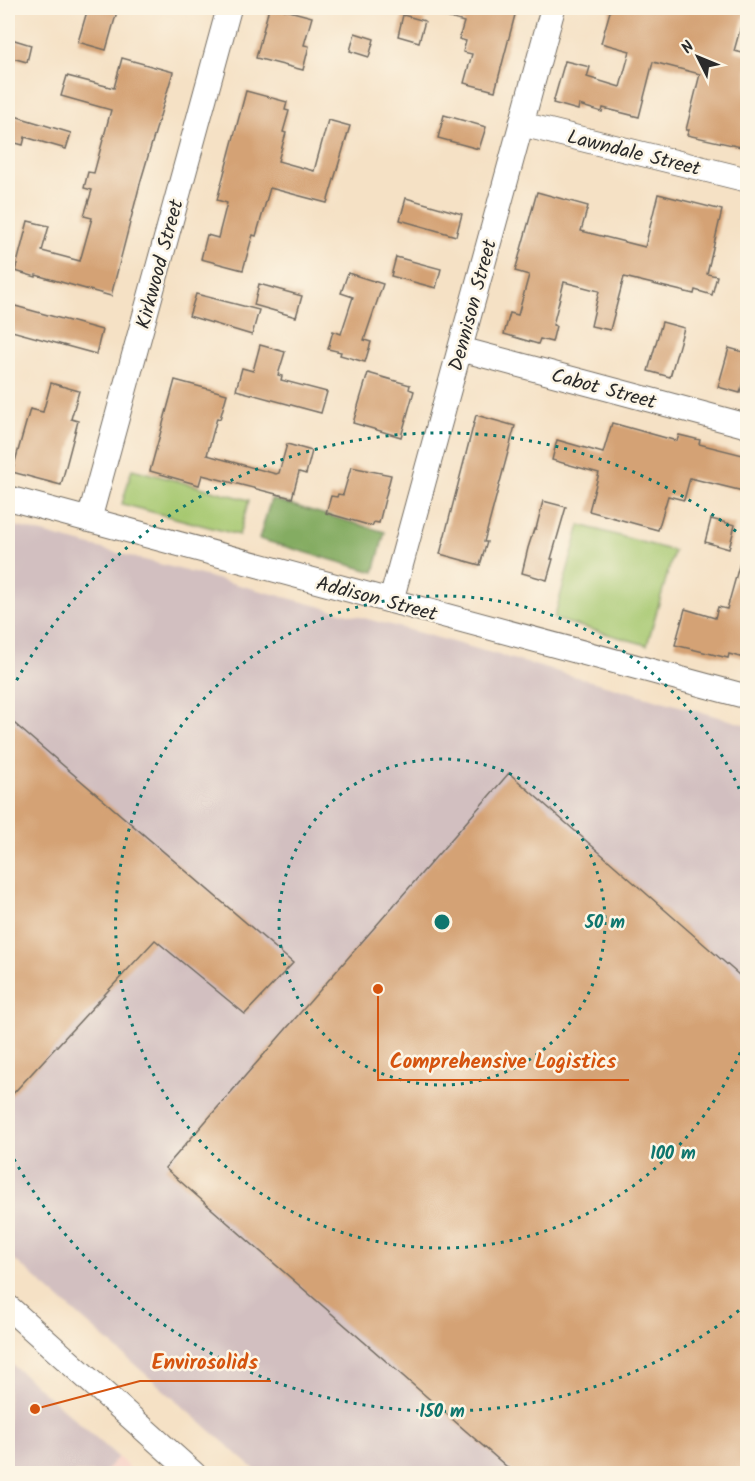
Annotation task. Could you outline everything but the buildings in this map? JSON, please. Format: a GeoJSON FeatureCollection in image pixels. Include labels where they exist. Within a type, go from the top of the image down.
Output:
{"type":"FeatureCollection","features":[{"type":"Feature","properties":{"kind":"street","name":"Kirkwood Street"},"geometry":{"type":"LineString","coordinates":[[89,520],[229,8]]}},
{"type":"Feature","properties":{"kind":"street","name":"Dennison Street"},"geometry":{"type":"LineString","coordinates":[[391,602],[553,8]]}},
{"type":"Feature","properties":{"kind":"street","name":"Lawndale Street"},"geometry":{"type":"LineString","coordinates":[[521,124],[747,180]]}},
{"type":"Feature","properties":{"kind":"street","name":"Cabot Street"},"geometry":{"type":"LineString","coordinates":[[460,349],[747,426]]}},
{"type":"Feature","properties":{"kind":"street","name":"Addison Street"},"geometry":{"type":"LineString","coordinates":[[8,498],[747,697]]}},
{"type":"Feature","properties":{"kind":"street"},"geometry":{"type":"LineString","coordinates":[[8,1307],[194,1473]]}},
{"type":"Feature","properties":{"kind":"shaded area"},"geometry":{"type":"Polygon","coordinates":[[[8,524],[424,634],[747,725],[747,1473],[259,1473],[8,1254],[8,524]]]}},
{"type":"Feature","properties":{"kind":"shaded area"},"geometry":{"type":"Polygon","coordinates":[[[8,1361],[118,1457],[103,1473],[8,1473],[8,1361]]]}},
{"type":"Feature","properties":{"kind":"shaded area"},"geometry":{"type":"Polygon","coordinates":[[[118,1457],[135,1473],[103,1473],[118,1457]]]}},
{"type":"Feature","properties":{"kind":"green space"},"geometry":{"type":"Polygon","coordinates":[[[132,469],[249,500],[239,535],[122,504],[132,469]]]}},
{"type":"Feature","properties":{"kind":"green space"},"geometry":{"type":"Polygon","coordinates":[[[271,499],[385,532],[374,572],[259,539],[271,499]]]}},
{"type":"Feature","properties":{"kind":"green space"},"geometry":{"type":"Polygon","coordinates":[[[580,525],[674,551],[647,645],[554,619],[580,525]]]}},
{"type":"Feature","properties":{"kind":"place","name":"Comprehensive Logistics"},"geometry":{"type":"Point","coordinates":[378,989]}},
{"type":"Feature","properties":{"kind":"place","name":"Envirosolids"},"geometry":{"type":"Point","coordinates":[35,1409]}}]}
